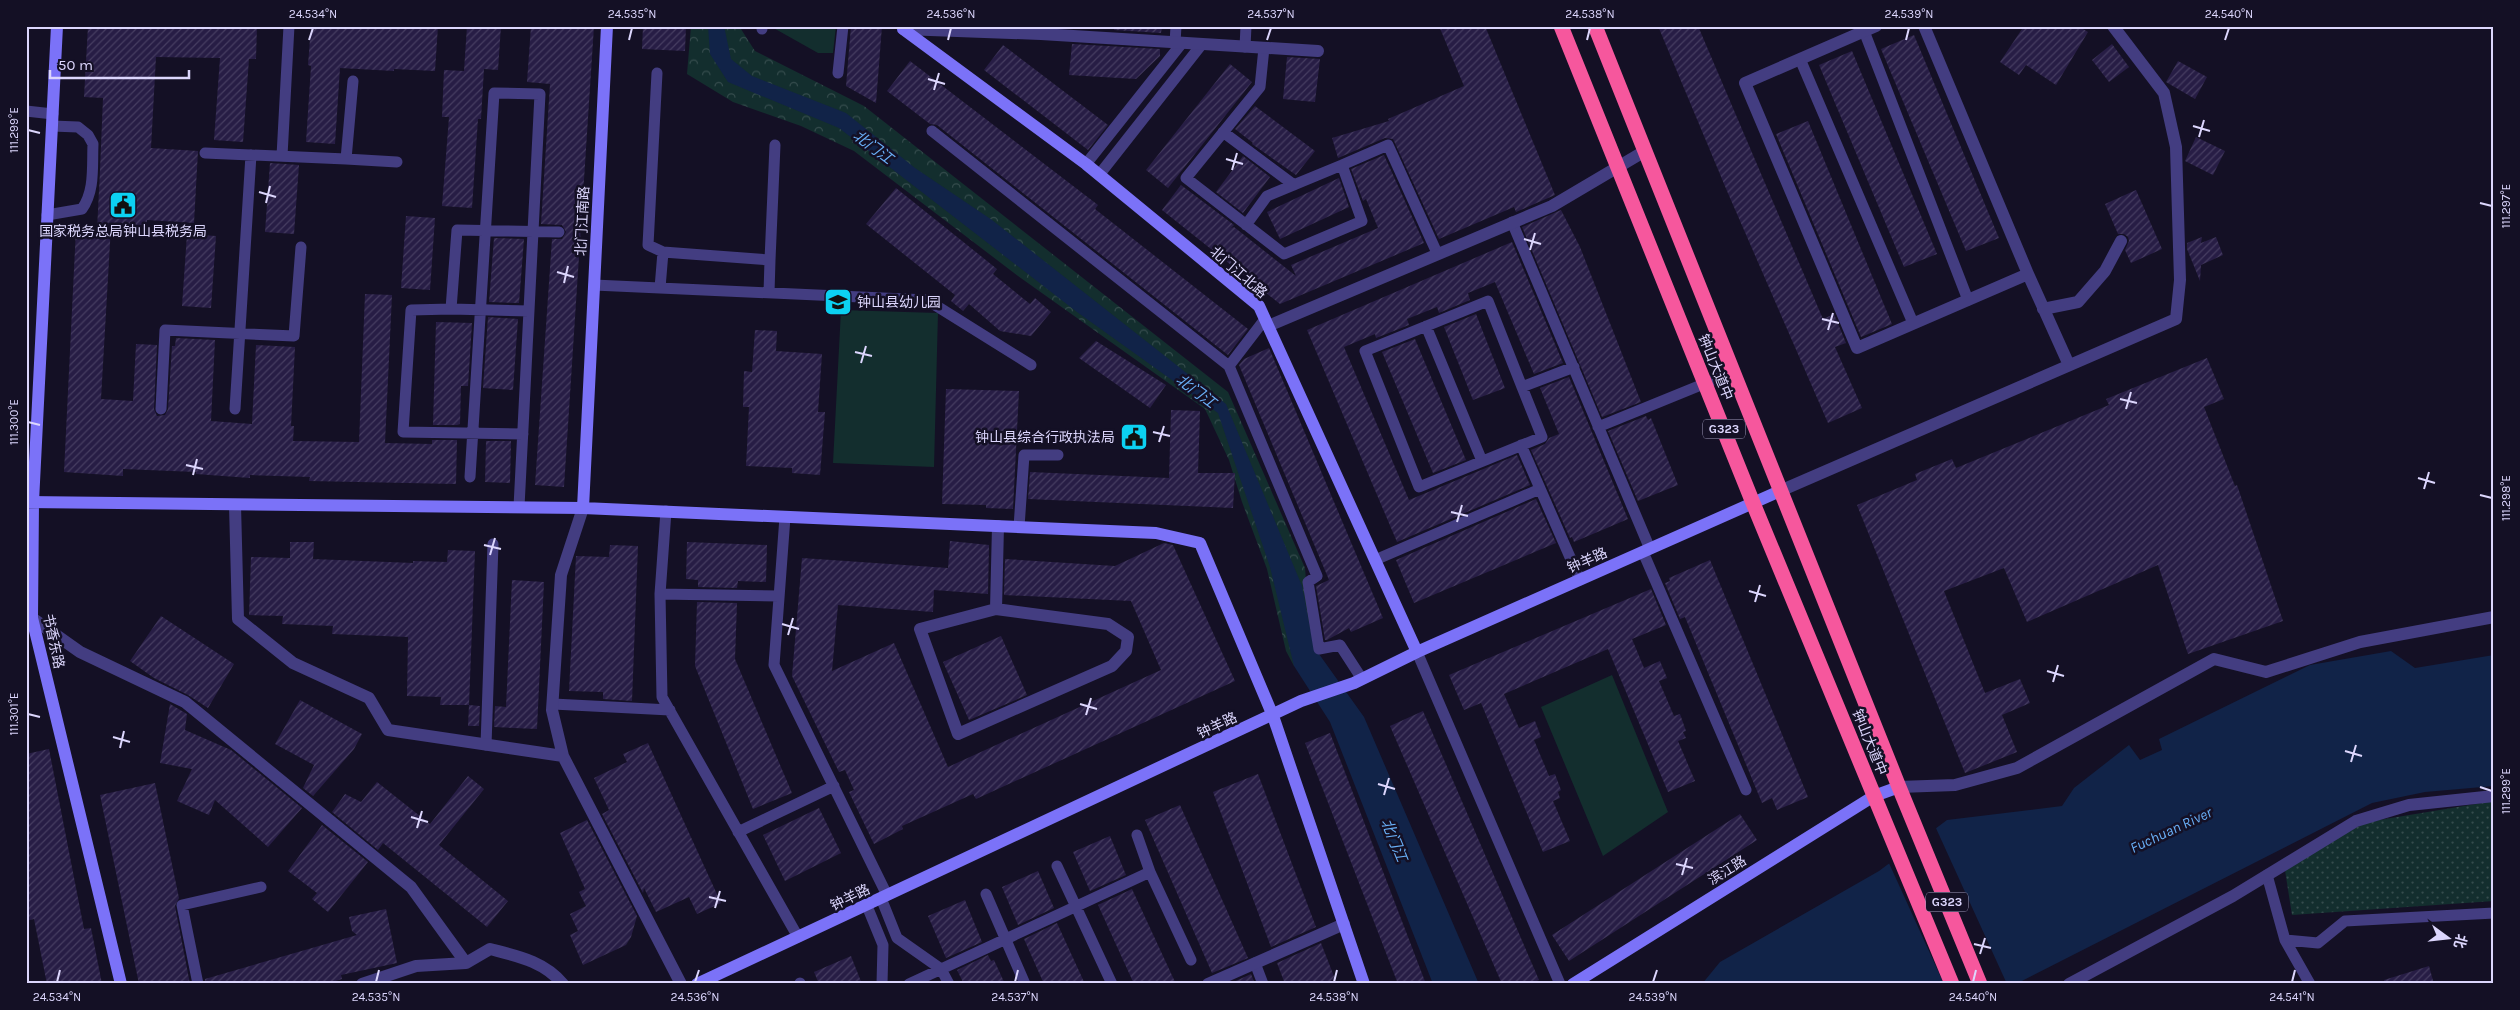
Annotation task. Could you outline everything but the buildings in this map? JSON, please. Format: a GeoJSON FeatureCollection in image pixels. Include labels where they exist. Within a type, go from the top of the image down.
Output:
{"type":"FeatureCollection","features":[{"type":"Feature","properties":{"kind":"highway","name":"钟山大道中"},"geometry":{"type":"LineString","coordinates":[[1561,26],[1705,383],[1952,984]]}},
{"type":"Feature","properties":{"kind":"highway","name":"钟山大道中"},"geometry":{"type":"LineString","coordinates":[[1595,26],[1780,491],[1980,984]]}},
{"type":"Feature","properties":{"kind":"street","name":"书香东路"},"geometry":{"type":"LineString","coordinates":[[57,26],[30,502],[32,618],[120,984]]}},
{"type":"Feature","properties":{"kind":"street","name":"北门江南路"},"geometry":{"type":"LineString","coordinates":[[583,508],[607,26]]}},
{"type":"Feature","properties":{"kind":"street"},"geometry":{"type":"LineString","coordinates":[[1924,26],[2028,274],[2069,365]]}},
{"type":"Feature","properties":{"kind":"street"},"geometry":{"type":"LineString","coordinates":[[1780,491],[2176,319],[2180,280],[2176,147],[2164,93],[2113,26]]}},
{"type":"Feature","properties":{"kind":"street"},"geometry":{"type":"LineString","coordinates":[[903,28],[1094,32],[1178,43],[1318,51]]}},
{"type":"Feature","properties":{"kind":"street","name":"北门江北路"},"geometry":{"type":"LineString","coordinates":[[903,28],[1086,164],[1259,306],[1417,652]]}},
{"type":"Feature","properties":{"kind":"street"},"geometry":{"type":"LineString","coordinates":[[1870,29],[1745,83],[1857,348],[2028,274]]}},
{"type":"Feature","properties":{"kind":"street"},"geometry":{"type":"LineString","coordinates":[[1267,323],[1552,206],[1645,151]]}},
{"type":"Feature","properties":{"kind":"street"},"geometry":{"type":"LineString","coordinates":[[2043,309],[2078,302],[2105,270],[2121,241]]}},
{"type":"Feature","properties":{"kind":"street","name":"钟羊路"},"geometry":{"type":"LineString","coordinates":[[697,984],[1273,716],[1301,701],[1358,681],[1417,652],[1780,491]]}},
{"type":"Feature","properties":{"kind":"street"},"geometry":{"type":"LineString","coordinates":[[30,502],[583,508],[1156,533],[1200,543],[1273,716],[1364,984]]}},
{"type":"Feature","properties":{"kind":"street"},"geometry":{"type":"LineString","coordinates":[[235,504],[238,619],[293,663],[369,698],[388,730],[564,756]]}},
{"type":"Feature","properties":{"kind":"street"},"geometry":{"type":"LineString","coordinates":[[583,508],[561,575],[552,704],[564,756],[680,984]]}},
{"type":"Feature","properties":{"kind":"street"},"geometry":{"type":"LineString","coordinates":[[996,609],[998,526]]}},
{"type":"Feature","properties":{"kind":"street"},"geometry":{"type":"LineString","coordinates":[[996,609],[1108,624],[1128,637],[1126,651],[1112,666],[958,734],[920,629],[996,609]]}},
{"type":"Feature","properties":{"kind":"street"},"geometry":{"type":"LineString","coordinates":[[1899,787],[1955,785],[2017,768],[2214,659],[2266,672],[2360,642],[2494,617]]}},
{"type":"Feature","properties":{"kind":"street"},"geometry":{"type":"LineString","coordinates":[[32,618],[80,652],[185,702],[411,887],[466,963]]}},
{"type":"Feature","properties":{"kind":"street","name":"滨江路"},"geometry":{"type":"LineString","coordinates":[[1573,984],[1874,796],[1899,787]]}},
{"type":"Feature","properties":{"kind":"street"},"geometry":{"type":"LineString","coordinates":[[2069,984],[2233,896],[2356,821],[2408,805],[2494,796]]}},
{"type":"Feature","properties":{"kind":"street"},"geometry":{"type":"LineString","coordinates":[[1208,984],[1344,924]]}},
{"type":"Feature","properties":{"kind":"street"},"geometry":{"type":"LineString","coordinates":[[362,984],[416,966],[466,963],[490,949],[530,959],[556,975],[563,984]]}},
{"type":"Feature","properties":{"kind":"lane"},"geometry":{"type":"LineString","coordinates":[[282,156],[289,26]]}},
{"type":"Feature","properties":{"kind":"lane"},"geometry":{"type":"LineString","coordinates":[[838,73],[843,26]]}},
{"type":"Feature","properties":{"kind":"lane"},"geometry":{"type":"LineString","coordinates":[[1086,164],[1178,43],[1176,26]]}},
{"type":"Feature","properties":{"kind":"lane"},"geometry":{"type":"LineString","coordinates":[[1245,47],[1246,26]]}},
{"type":"Feature","properties":{"kind":"lane"},"geometry":{"type":"LineString","coordinates":[[1870,29],[1968,300]]}},
{"type":"Feature","properties":{"kind":"lane"},"geometry":{"type":"LineString","coordinates":[[1099,175],[1202,44]]}},
{"type":"Feature","properties":{"kind":"lane"},"geometry":{"type":"LineString","coordinates":[[1264,48],[1260,88],[1186,178],[1284,254],[1362,221],[1342,165]]}},
{"type":"Feature","properties":{"kind":"lane"},"geometry":{"type":"LineString","coordinates":[[1800,59],[1913,323]]}},
{"type":"Feature","properties":{"kind":"lane"},"geometry":{"type":"LineString","coordinates":[[657,74],[648,245],[663,252],[770,260]]}},
{"type":"Feature","properties":{"kind":"lane"},"geometry":{"type":"LineString","coordinates":[[346,159],[353,81]]}},
{"type":"Feature","properties":{"kind":"lane"},"geometry":{"type":"LineString","coordinates":[[470,478],[494,93],[540,94],[519,507]]}},
{"type":"Feature","properties":{"kind":"lane"},"geometry":{"type":"LineString","coordinates":[[26,111],[78,127],[88,135],[93,144],[90,198],[82,210],[47,214]]}},
{"type":"Feature","properties":{"kind":"lane"},"geometry":{"type":"LineString","coordinates":[[932,131],[1229,366],[1317,576],[1308,582],[1319,649],[1340,644],[1358,681]]}},
{"type":"Feature","properties":{"kind":"lane"},"geometry":{"type":"LineString","coordinates":[[1223,132],[1294,185]]}},
{"type":"Feature","properties":{"kind":"lane"},"geometry":{"type":"LineString","coordinates":[[769,293],[776,145]]}},
{"type":"Feature","properties":{"kind":"lane"},"geometry":{"type":"LineString","coordinates":[[1246,225],[1267,196],[1388,145],[1437,253]]}},
{"type":"Feature","properties":{"kind":"lane"},"geometry":{"type":"LineString","coordinates":[[205,153],[397,162]]}},
{"type":"Feature","properties":{"kind":"lane"},"geometry":{"type":"LineString","coordinates":[[235,410],[251,155]]}},
{"type":"Feature","properties":{"kind":"lane"},"geometry":{"type":"LineString","coordinates":[[1512,222],[1574,367],[1646,550],[1746,790]]}},
{"type":"Feature","properties":{"kind":"lane"},"geometry":{"type":"LineString","coordinates":[[451,309],[457,230],[559,232]]}},
{"type":"Feature","properties":{"kind":"lane"},"geometry":{"type":"LineString","coordinates":[[161,409],[165,330],[294,336],[301,247]]}},
{"type":"Feature","properties":{"kind":"lane"},"geometry":{"type":"LineString","coordinates":[[660,288],[663,252]]}},
{"type":"Feature","properties":{"kind":"lane"},"geometry":{"type":"LineString","coordinates":[[594,285],[927,300],[1031,365]]}},
{"type":"Feature","properties":{"kind":"lane"},"geometry":{"type":"LineString","coordinates":[[1488,301],[1542,437],[1419,487],[1365,351],[1426,326],[1488,301]]}},
{"type":"Feature","properties":{"kind":"lane"},"geometry":{"type":"LineString","coordinates":[[523,434],[403,432],[411,310],[529,310]]}},
{"type":"Feature","properties":{"kind":"lane"},"geometry":{"type":"LineString","coordinates":[[1229,366],[1267,323]]}},
{"type":"Feature","properties":{"kind":"lane"},"geometry":{"type":"LineString","coordinates":[[1426,326],[1482,461]]}},
{"type":"Feature","properties":{"kind":"lane"},"geometry":{"type":"LineString","coordinates":[[1522,387],[1574,367]]}},
{"type":"Feature","properties":{"kind":"lane"},"geometry":{"type":"LineString","coordinates":[[1598,427],[1733,372]]}},
{"type":"Feature","properties":{"kind":"lane"},"geometry":{"type":"LineString","coordinates":[[1521,445],[1580,580]]}},
{"type":"Feature","properties":{"kind":"lane"},"geometry":{"type":"LineString","coordinates":[[1019,527],[1024,455],[1058,455]]}},
{"type":"Feature","properties":{"kind":"lane"},"geometry":{"type":"LineString","coordinates":[[1375,560],[1540,489]]}},
{"type":"Feature","properties":{"kind":"lane"},"geometry":{"type":"LineString","coordinates":[[666,511],[660,594],[662,697],[798,938]]}},
{"type":"Feature","properties":{"kind":"lane"},"geometry":{"type":"LineString","coordinates":[[785,517],[774,665],[834,786],[884,897],[897,938],[941,969],[949,984]]}},
{"type":"Feature","properties":{"kind":"lane"},"geometry":{"type":"LineString","coordinates":[[486,745],[493,544]]}},
{"type":"Feature","properties":{"kind":"lane"},"geometry":{"type":"LineString","coordinates":[[660,594],[779,596]]}},
{"type":"Feature","properties":{"kind":"lane"},"geometry":{"type":"LineString","coordinates":[[1417,652],[1560,984]]}},
{"type":"Feature","properties":{"kind":"lane"},"geometry":{"type":"LineString","coordinates":[[552,704],[670,710]]}},
{"type":"Feature","properties":{"kind":"lane"},"geometry":{"type":"LineString","coordinates":[[738,832],[834,786]]}},
{"type":"Feature","properties":{"kind":"lane"},"geometry":{"type":"LineString","coordinates":[[1137,834],[1150,872],[1191,960]]}},
{"type":"Feature","properties":{"kind":"lane"},"geometry":{"type":"LineString","coordinates":[[1057,866],[1112,984]]}},
{"type":"Feature","properties":{"kind":"lane"},"geometry":{"type":"LineString","coordinates":[[909,984],[1150,872]]}},
{"type":"Feature","properties":{"kind":"lane"},"geometry":{"type":"LineString","coordinates":[[2267,876],[2285,940],[2310,984]]}},
{"type":"Feature","properties":{"kind":"lane"},"geometry":{"type":"LineString","coordinates":[[198,984],[182,906],[261,888]]}},
{"type":"Feature","properties":{"kind":"lane"},"geometry":{"type":"LineString","coordinates":[[986,894],[1025,984]]}},
{"type":"Feature","properties":{"kind":"lane"},"geometry":{"type":"LineString","coordinates":[[866,906],[883,946],[882,984]]}},
{"type":"Feature","properties":{"kind":"lane"},"geometry":{"type":"LineString","coordinates":[[2285,940],[2318,942],[2345,921],[2494,913]]}},
{"type":"Feature","properties":{"kind":"lane"},"geometry":{"type":"LineString","coordinates":[[1255,963],[1263,984]]}},
{"type":"Feature","properties":{"kind":"green space"},"geometry":{"type":"Polygon","coordinates":[[[691,26],[739,26],[755,51],[864,106],[1228,392],[1305,568],[1310,629],[1319,654],[1294,666],[1286,651],[1267,569],[1242,502],[1229,460],[1205,409],[1018,276],[854,151],[801,126],[733,102],[687,74],[691,26]]]}},
{"type":"Feature","properties":{"kind":"green space"},"geometry":{"type":"Polygon","coordinates":[[[770,26],[836,26],[833,53],[818,53],[770,26]]]}},
{"type":"Feature","properties":{"kind":"green space"},"geometry":{"type":"Polygon","coordinates":[[[841,310],[938,313],[934,467],[833,463],[841,310]]]}},
{"type":"Feature","properties":{"kind":"green space"},"geometry":{"type":"Polygon","coordinates":[[[1612,675],[1668,812],[1603,856],[1541,707],[1612,675]]]}},
{"type":"Feature","properties":{"kind":"green space"},"geometry":{"type":"Polygon","coordinates":[[[2494,801],[2494,901],[2292,915],[2284,864],[2367,822],[2494,801]]]}},
{"type":"Feature","properties":{"kind":"water","name":"北门江"},"geometry":{"type":"Polygon","coordinates":[[[708,26],[724,26],[731,59],[752,76],[846,113],[915,168],[992,220],[1226,404],[1302,586],[1310,628],[1319,654],[1364,717],[1479,984],[1433,984],[1330,722],[1294,666],[1270,567],[1218,413],[1077,312],[839,128],[728,82],[710,54],[708,26]]]}},
{"type":"Feature","properties":{"kind":"water","name":"Fuchuan River"},"geometry":{"type":"Polygon","coordinates":[[[2391,651],[2415,668],[2494,655],[2494,786],[2425,792],[2372,803],[2016,984],[1702,984],[1720,962],[1879,871],[1947,820],[2062,806],[2074,788],[2129,745],[2140,760],[2162,750],[2159,739],[2310,665],[2391,651]]]}},
{"type":"Feature","properties":{"kind":"pier"},"geometry":{"type":"Polygon","coordinates":[[[1935,826],[2007,984],[1944,984],[1888,861],[1935,826]]]}},
{"type":"Feature","properties":{"kind":"place","name":"国家税务总局钟山县税务局"},"geometry":{"type":"Point","coordinates":[123,205]}},
{"type":"Feature","properties":{"kind":"place","name":"钟山县幼儿园"},"geometry":{"type":"Point","coordinates":[838,302]}},
{"type":"Feature","properties":{"kind":"place","name":"钟山县综合行政执法局"},"geometry":{"type":"Point","coordinates":[1134,437]}}]}
